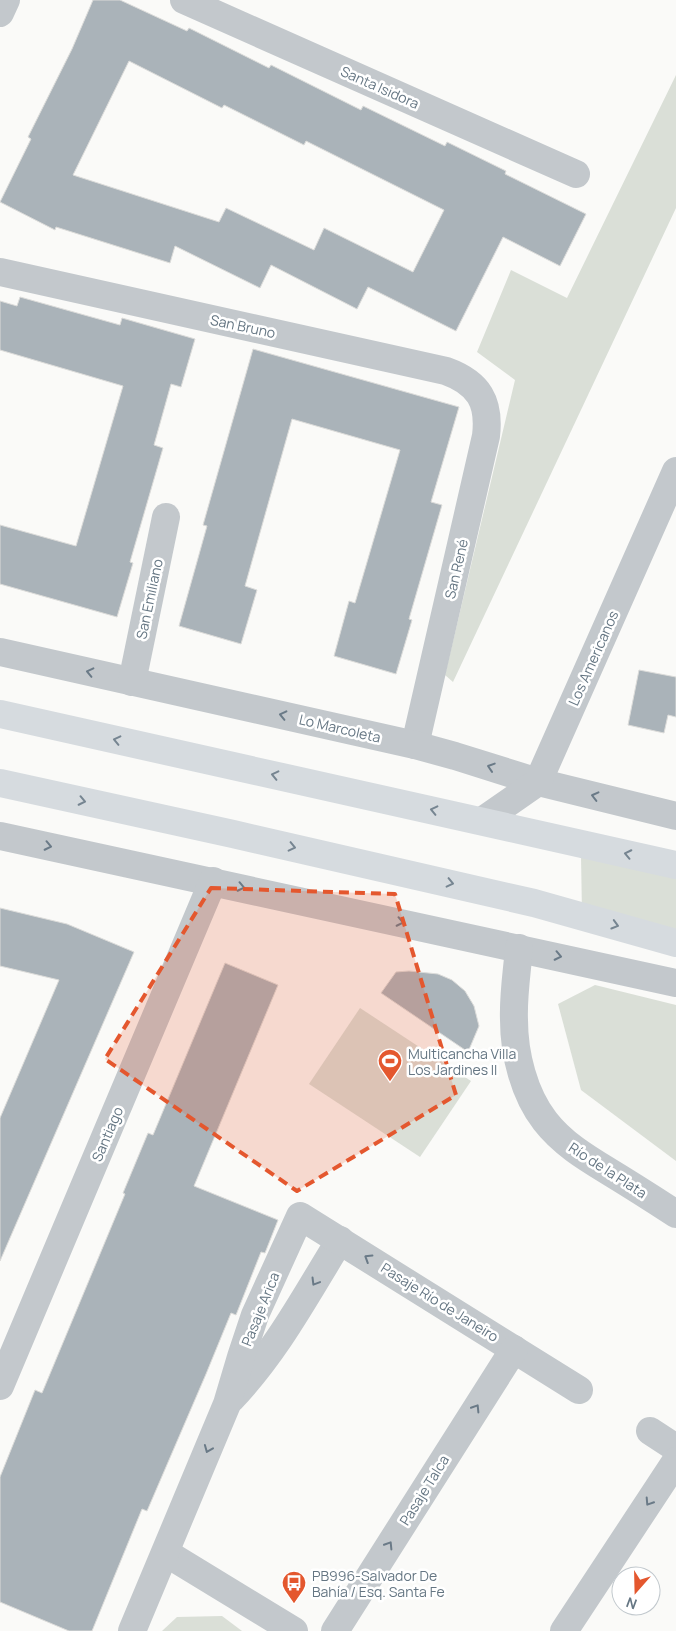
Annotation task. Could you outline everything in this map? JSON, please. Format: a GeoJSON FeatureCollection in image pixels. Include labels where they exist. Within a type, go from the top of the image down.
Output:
{"type":"FeatureCollection","features":[{"type":"Feature","properties":{"kind":"main road"},"geometry":{"type":"LineString","coordinates":[[0,714],[676,865]]}},
{"type":"Feature","properties":{"kind":"main road"},"geometry":{"type":"LineString","coordinates":[[0,783],[534,903],[676,943]]}},
{"type":"Feature","properties":{"kind":"street"},"geometry":{"type":"LineString","coordinates":[[0,13],[6,0]]}},
{"type":"Feature","properties":{"kind":"street","name":"Santa Isidora"},"geometry":{"type":"LineString","coordinates":[[184,0],[576,174]]}},
{"type":"Feature","properties":{"kind":"street","name":"San Bruno"},"geometry":{"type":"LineString","coordinates":[[0,272],[446,371],[459,375],[470,382],[479,393]]}},
{"type":"Feature","properties":{"kind":"street","name":"San René"},"geometry":{"type":"LineString","coordinates":[[415,745],[486,436],[488,422],[486,406],[479,393]]}},
{"type":"Feature","properties":{"kind":"street","name":"Los Americanos"},"geometry":{"type":"LineString","coordinates":[[538,782],[676,471]]}},
{"type":"Feature","properties":{"kind":"street","name":"San Emiliano"},"geometry":{"type":"LineString","coordinates":[[132,682],[166,517]]}},
{"type":"Feature","properties":{"kind":"street","name":"Lo Marcoleta"},"geometry":{"type":"LineString","coordinates":[[0,652],[415,745],[538,782],[676,816]]}},
{"type":"Feature","properties":{"kind":"street"},"geometry":{"type":"LineString","coordinates":[[482,821],[538,782]]}},
{"type":"Feature","properties":{"kind":"street"},"geometry":{"type":"LineString","coordinates":[[0,836],[676,982]]}},
{"type":"Feature","properties":{"kind":"street","name":"Santiago"},"geometry":{"type":"LineString","coordinates":[[0,1386],[213,881]]}},
{"type":"Feature","properties":{"kind":"street","name":"Río de la Plata"},"geometry":{"type":"LineString","coordinates":[[519,948],[514,1020],[516,1046],[527,1086],[540,1113],[558,1136],[577,1151],[676,1214]]}},
{"type":"Feature","properties":{"kind":"street","name":"Pasaje Río de Janeiro"},"geometry":{"type":"LineString","coordinates":[[300,1216],[579,1390]]}},
{"type":"Feature","properties":{"kind":"street","name":"Pasaje Arica"},"geometry":{"type":"LineString","coordinates":[[132,1631],[227,1404],[240,1357],[255,1315],[300,1216]]}},
{"type":"Feature","properties":{"kind":"street","name":"Pasaje Arica"},"geometry":{"type":"LineString","coordinates":[[227,1404],[246,1384],[278,1342],[340,1240]]}},
{"type":"Feature","properties":{"kind":"street","name":"Pasaje Talca"},"geometry":{"type":"LineString","coordinates":[[335,1631],[514,1349]]}},
{"type":"Feature","properties":{"kind":"street"},"geometry":{"type":"LineString","coordinates":[[650,1431],[676,1448]]}},
{"type":"Feature","properties":{"kind":"street"},"geometry":{"type":"LineString","coordinates":[[564,1631],[676,1461]]}},
{"type":"Feature","properties":{"kind":"street"},"geometry":{"type":"LineString","coordinates":[[166,1553],[294,1631]]}},
{"type":"Feature","properties":{"kind":"highlighted area"},"geometry":{"type":"Polygon","coordinates":[[[211,888],[395,894],[456,1095],[297,1191],[105,1059],[211,888]]]}},
{"type":"Feature","properties":{"kind":"shaded area"},"geometry":{"type":"Polygon","coordinates":[[[676,75],[676,208],[453,682],[445,675],[515,380],[477,352],[511,270],[567,298],[676,75]]]}},
{"type":"Feature","properties":{"kind":"shaded area"},"geometry":{"type":"Polygon","coordinates":[[[581,856],[676,878],[676,936],[582,914],[581,856]]]}},
{"type":"Feature","properties":{"kind":"shaded area"},"geometry":{"type":"Polygon","coordinates":[[[595,985],[676,1005],[676,1161],[581,1090],[558,1004],[595,985]]]}},
{"type":"Feature","properties":{"kind":"shaded area","name":"Multicancha Villa Los Jardines II"},"geometry":{"type":"Polygon","coordinates":[[[360,1008],[471,1081],[420,1157],[309,1084],[360,1008]]]}},
{"type":"Feature","properties":{"kind":"shaded area"},"geometry":{"type":"Polygon","coordinates":[[[222,1616],[242,1631],[162,1631],[177,1617],[222,1616]]]}},
{"type":"Feature","properties":{"kind":"building"},"geometry":{"type":"Polygon","coordinates":[[[93,0],[120,0],[187,31],[189,28],[269,68],[271,65],[361,110],[363,106],[445,146],[447,142],[506,171],[505,174],[586,214],[560,266],[503,237],[456,331],[368,287],[357,309],[271,265],[260,288],[175,246],[170,263],[56,227],[55,230],[0,202],[31,139],[28,137],[72,49],[93,0]],[[129,61],[73,175],[219,222],[226,208],[314,250],[324,228],[413,272],[444,210],[306,141],[304,145],[224,105],[222,108],[129,61]]]}},
{"type":"Feature","properties":{"kind":"building"},"geometry":{"type":"Polygon","coordinates":[[[20,297],[120,325],[122,318],[195,339],[181,387],[171,384],[154,445],[163,448],[130,562],[133,563],[117,617],[0,584],[0,525],[76,546],[123,386],[0,350],[0,301],[17,306],[20,297]]]}},
{"type":"Feature","properties":{"kind":"building"},"geometry":{"type":"Polygon","coordinates":[[[253,349],[459,407],[431,502],[442,505],[409,619],[412,620],[396,674],[334,656],[349,601],[355,603],[400,450],[292,419],[245,586],[257,590],[241,644],[179,626],[207,526],[203,525],[253,349]]]}},
{"type":"Feature","properties":{"kind":"building"},"geometry":{"type":"Polygon","coordinates":[[[639,670],[676,677],[676,717],[668,715],[664,733],[628,725],[639,670]]]}},
{"type":"Feature","properties":{"kind":"building"},"geometry":{"type":"Polygon","coordinates":[[[0,908],[67,924],[134,952],[0,1261],[0,1118],[59,980],[0,966],[0,908]]]}},
{"type":"Feature","properties":{"kind":"building"},"geometry":{"type":"Polygon","coordinates":[[[225,963],[278,985],[194,1186],[278,1220],[265,1253],[261,1252],[236,1315],[231,1313],[147,1511],[142,1509],[92,1631],[69,1631],[0,1602],[0,1477],[35,1390],[42,1393],[125,1194],[123,1193],[148,1133],[153,1135],[225,963]]]}},
{"type":"Feature","properties":{"kind":"building"},"geometry":{"type":"Polygon","coordinates":[[[409,971],[438,974],[452,980],[465,991],[474,1006],[479,1026],[468,1052],[381,993],[396,972],[409,971]]]}},
{"type":"Feature","properties":{"kind":"place","name":"Multicancha Villa Los Jardines II"},"geometry":{"type":"Point","coordinates":[390,1082]}},
{"type":"Feature","properties":{"kind":"place","name":"PB996-Salvador De Bahía / Esq. Santa Fe"},"geometry":{"type":"Point","coordinates":[294,1604]}}]}
